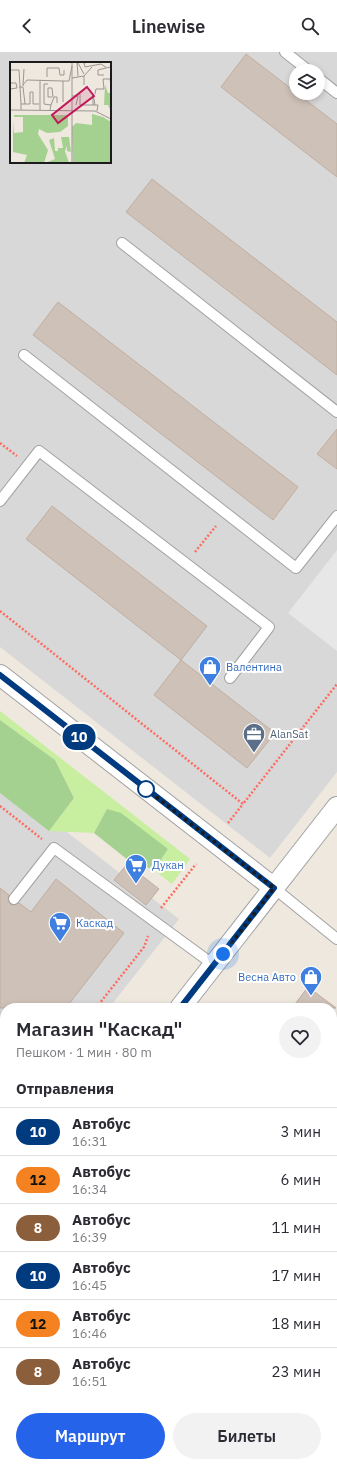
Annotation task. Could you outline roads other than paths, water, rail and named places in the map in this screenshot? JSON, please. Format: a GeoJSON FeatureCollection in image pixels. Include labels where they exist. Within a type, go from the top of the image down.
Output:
{"type":"FeatureCollection","features":[{"type":"Feature","properties":{"kind":"street"},"geometry":{"type":"LineString","coordinates":[[0,675],[274,888]]}},
{"type":"Feature","properties":{"kind":"street"},"geometry":{"type":"LineString","coordinates":[[184,1003],[337,807]]}},
{"type":"Feature","properties":{"kind":"lane"},"geometry":{"type":"LineString","coordinates":[[285,52],[300,64]]}},
{"type":"Feature","properties":{"kind":"lane"},"geometry":{"type":"LineString","coordinates":[[325,84],[337,93]]}},
{"type":"Feature","properties":{"kind":"lane"},"geometry":{"type":"LineString","coordinates":[[122,243],[337,412]]}},
{"type":"Feature","properties":{"kind":"lane"},"geometry":{"type":"LineString","coordinates":[[24,355],[296,568],[337,516]]}},
{"type":"Feature","properties":{"kind":"lane"},"geometry":{"type":"LineString","coordinates":[[0,501],[39,451],[186,563],[269,627],[230,678]]}},
{"type":"Feature","properties":{"kind":"lane"},"geometry":{"type":"LineString","coordinates":[[14,899],[54,848],[214,965]]}},
{"type":"Feature","properties":{"kind":"lane"},"geometry":{"type":"LineString","coordinates":[[274,888],[337,939]]}},
{"type":"Feature","properties":{"kind":"place","name":"Валентина"},"geometry":{"type":"Point","coordinates":[210,686]}},
{"type":"Feature","properties":{"kind":"place","name":"AlanSat"},"geometry":{"type":"Point","coordinates":[254,754]}},
{"type":"Feature","properties":{"kind":"place","name":"Дукан"},"geometry":{"type":"Point","coordinates":[136,884]}},
{"type":"Feature","properties":{"kind":"place","name":"Каскад"},"geometry":{"type":"Point","coordinates":[60,942]}},
{"type":"Feature","properties":{"kind":"place","name":"Весна Авто"},"geometry":{"type":"Point","coordinates":[311,996]}}]}
